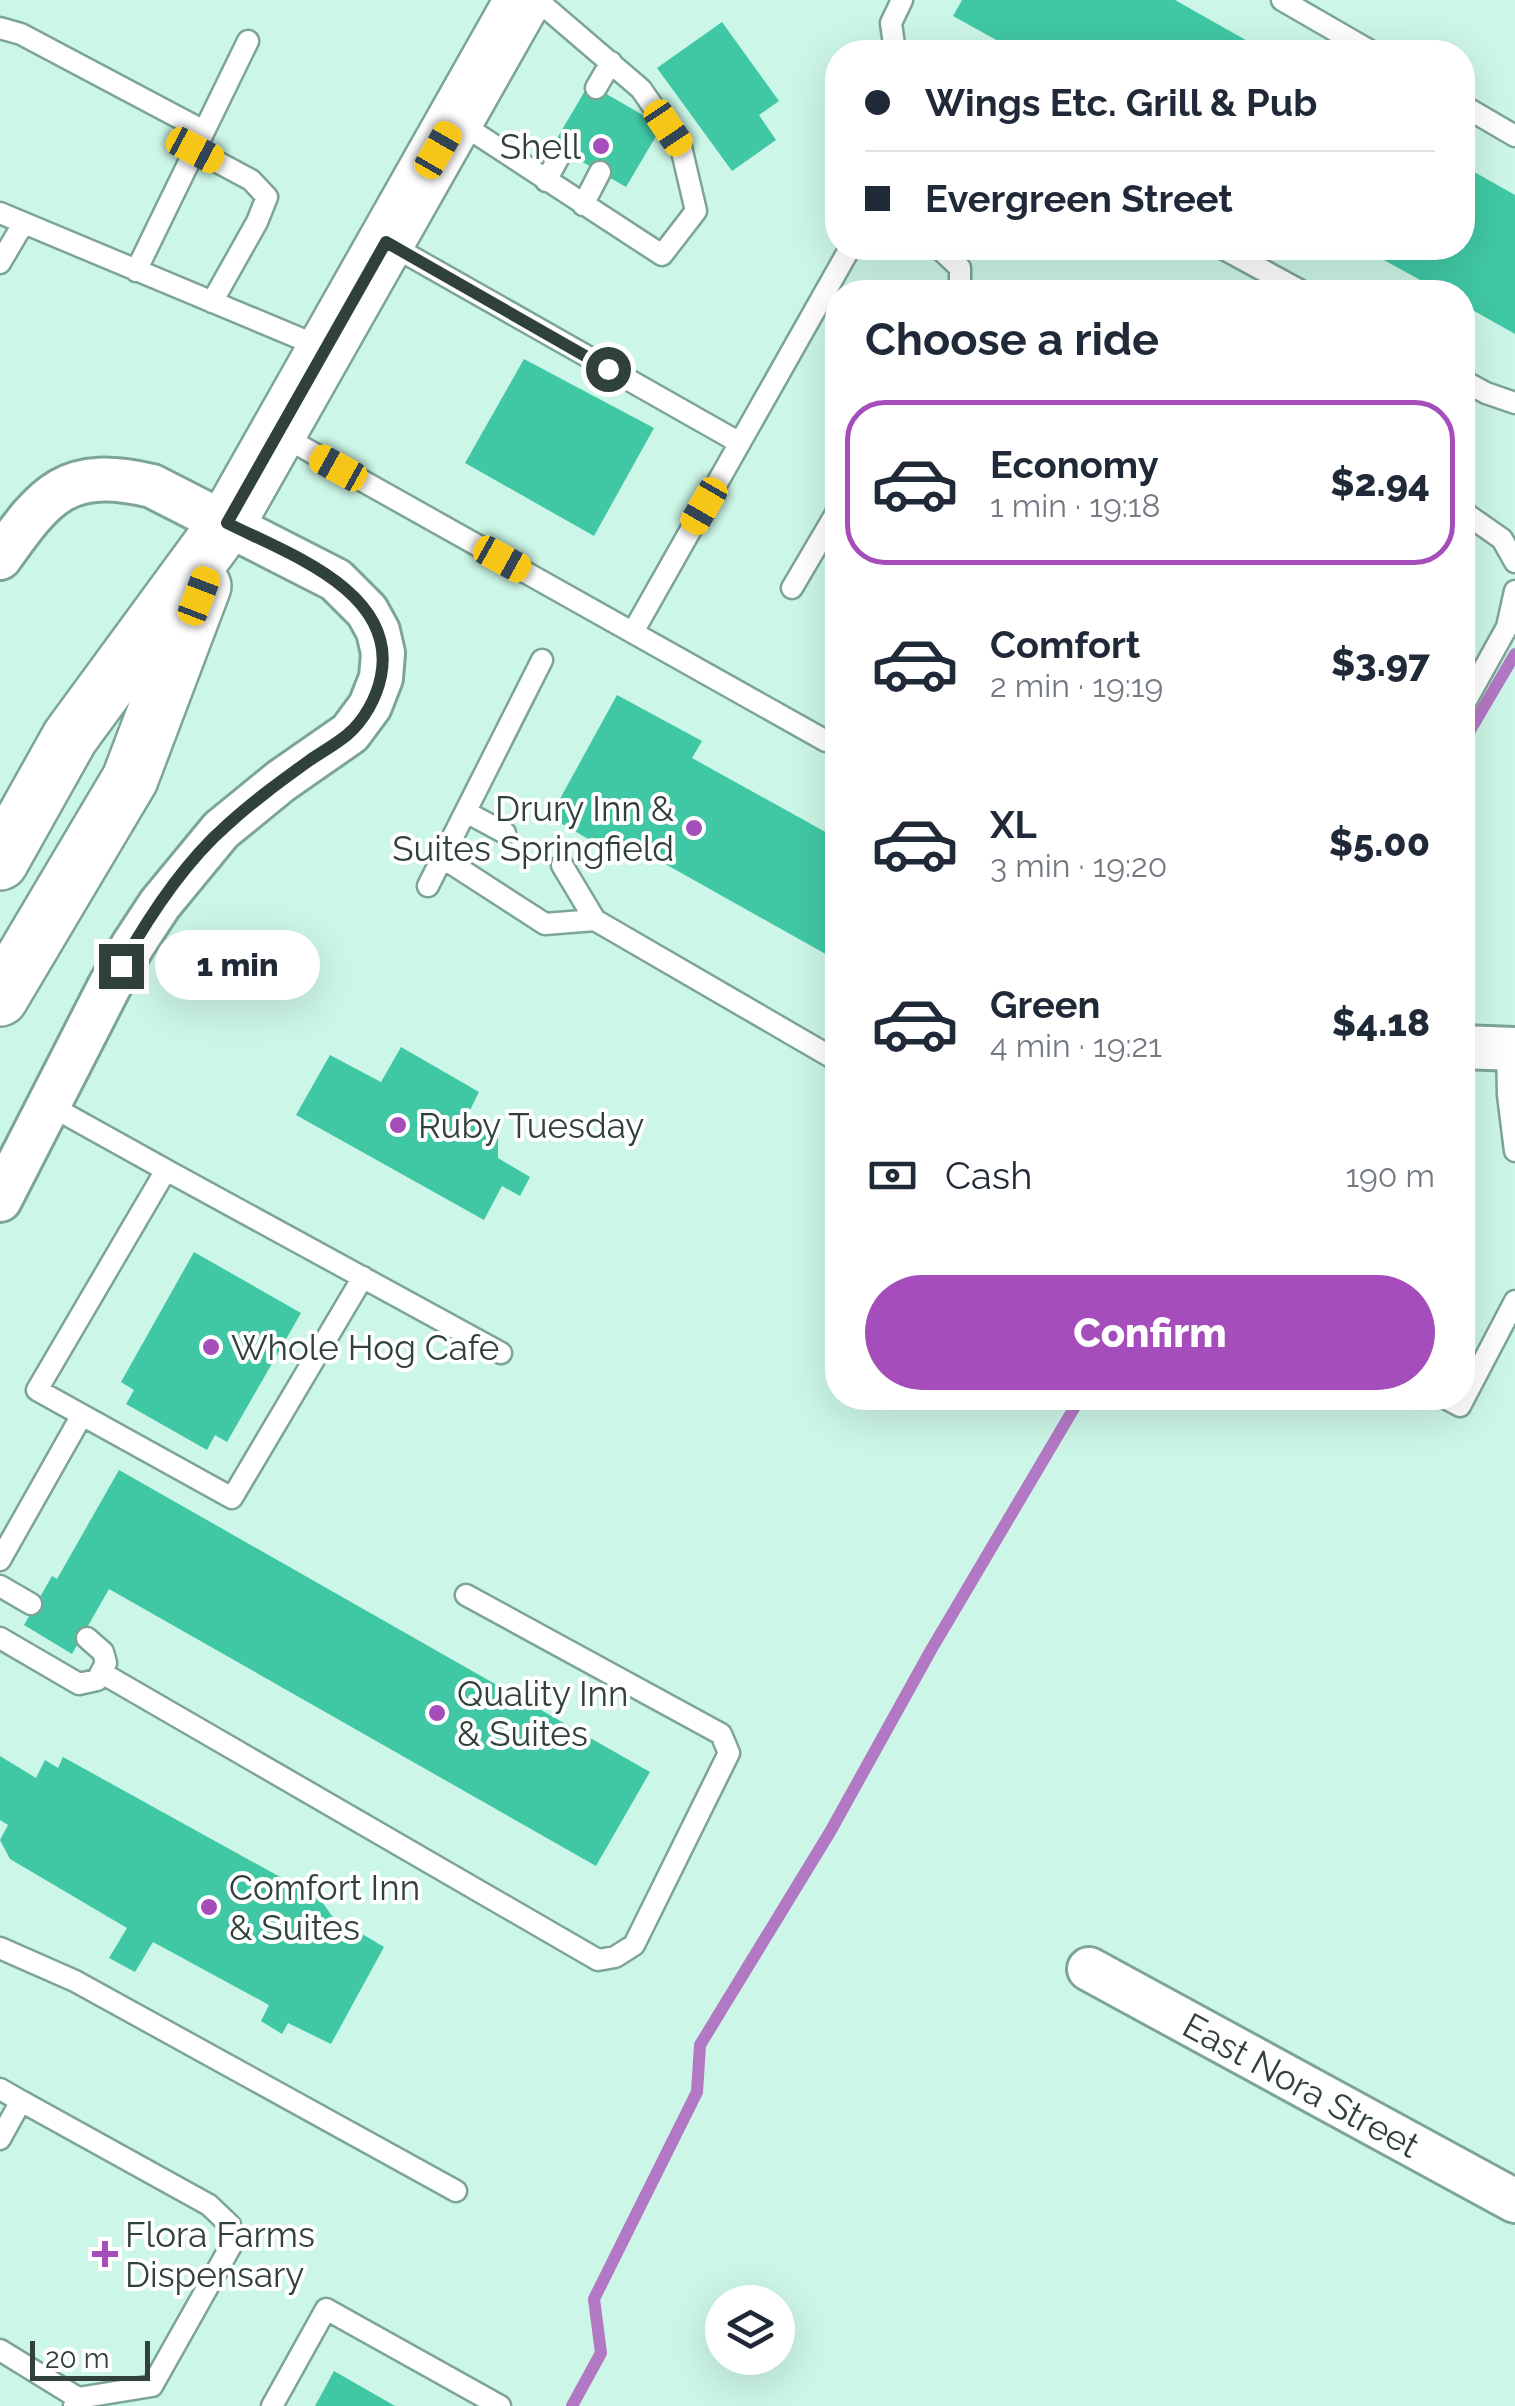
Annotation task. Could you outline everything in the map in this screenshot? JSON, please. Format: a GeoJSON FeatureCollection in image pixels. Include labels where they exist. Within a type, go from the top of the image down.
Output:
{"type":"FeatureCollection","features":[{"type":"Feature","properties":{"kind":"main road"},"geometry":{"type":"LineString","coordinates":[[0,862],[70,737],[227,523],[522,0]]}},
{"type":"Feature","properties":{"kind":"main road"},"geometry":{"type":"LineString","coordinates":[[0,998],[130,778],[227,523]]}},
{"type":"Feature","properties":{"kind":"street"},"geometry":{"type":"LineString","coordinates":[[0,1200],[133,944],[190,866],[222,830],[350,733],[378,690],[383,665],[381,642],[367,612],[336,580],[152,486],[106,479],[81,482],[38,506],[5,542]]}},
{"type":"Feature","properties":{"kind":"street"},"geometry":{"type":"LineString","coordinates":[[1475,1047],[1511,1048]]}},
{"type":"Feature","properties":{"kind":"street","name":"East Nora Street"},"geometry":{"type":"LineString","coordinates":[[1089,1968],[1515,2201]]}},
{"type":"Feature","properties":{"kind":"lane"},"geometry":{"type":"LineString","coordinates":[[455,120],[662,256],[696,211],[681,147],[641,90],[537,0]]}},
{"type":"Feature","properties":{"kind":"lane"},"geometry":{"type":"LineString","coordinates":[[893,40],[891,23],[902,0]]}},
{"type":"Feature","properties":{"kind":"lane"},"geometry":{"type":"LineString","coordinates":[[1282,0],[1351,40]]}},
{"type":"Feature","properties":{"kind":"lane"},"geometry":{"type":"LineString","coordinates":[[0,28],[20,34],[204,130]]}},
{"type":"Feature","properties":{"kind":"lane"},"geometry":{"type":"LineString","coordinates":[[136,271],[248,42]]}},
{"type":"Feature","properties":{"kind":"lane"},"geometry":{"type":"LineString","coordinates":[[596,88],[611,62]]}},
{"type":"Feature","properties":{"kind":"lane"},"geometry":{"type":"LineString","coordinates":[[630,108],[641,90]]}},
{"type":"Feature","properties":{"kind":"lane"},"geometry":{"type":"LineString","coordinates":[[1475,113],[1515,136]]}},
{"type":"Feature","properties":{"kind":"lane"},"geometry":{"type":"LineString","coordinates":[[195,150],[251,180],[268,197],[212,302]]}},
{"type":"Feature","properties":{"kind":"lane"},"geometry":{"type":"LineString","coordinates":[[546,181],[562,151]]}},
{"type":"Feature","properties":{"kind":"lane"},"geometry":{"type":"LineString","coordinates":[[583,205],[600,172]]}},
{"type":"Feature","properties":{"kind":"lane"},"geometry":{"type":"LineString","coordinates":[[0,213],[324,349]]}},
{"type":"Feature","properties":{"kind":"lane"},"geometry":{"type":"LineString","coordinates":[[0,263],[22,224]]}},
{"type":"Feature","properties":{"kind":"lane"},"geometry":{"type":"LineString","coordinates":[[386,242],[740,443]]}},
{"type":"Feature","properties":{"kind":"lane"},"geometry":{"type":"LineString","coordinates":[[1244,260],[1282,280]]}},
{"type":"Feature","properties":{"kind":"lane"},"geometry":{"type":"LineString","coordinates":[[633,632],[825,292]]}},
{"type":"Feature","properties":{"kind":"lane"},"geometry":{"type":"LineString","coordinates":[[1475,387],[1515,404]]}},
{"type":"Feature","properties":{"kind":"lane"},"geometry":{"type":"LineString","coordinates":[[278,433],[825,740]]}},
{"type":"Feature","properties":{"kind":"lane"},"geometry":{"type":"LineString","coordinates":[[1475,520],[1502,540],[1515,562]]}},
{"type":"Feature","properties":{"kind":"lane"},"geometry":{"type":"LineString","coordinates":[[792,588],[825,532]]}},
{"type":"Feature","properties":{"kind":"lane"},"geometry":{"type":"LineString","coordinates":[[1475,685],[1507,627],[1515,591]]}},
{"type":"Feature","properties":{"kind":"lane"},"geometry":{"type":"LineString","coordinates":[[428,886],[542,660]]}},
{"type":"Feature","properties":{"kind":"lane"},"geometry":{"type":"LineString","coordinates":[[466,812],[505,834]]}},
{"type":"Feature","properties":{"kind":"lane"},"geometry":{"type":"LineString","coordinates":[[443,858],[545,924],[595,920]]}},
{"type":"Feature","properties":{"kind":"lane"},"geometry":{"type":"LineString","coordinates":[[562,865],[595,920],[825,1053]]}},
{"type":"Feature","properties":{"kind":"lane"},"geometry":{"type":"LineString","coordinates":[[1511,1048],[1508,1094],[1515,1151]]}},
{"type":"Feature","properties":{"kind":"lane"},"geometry":{"type":"LineString","coordinates":[[49,1105],[502,1353]]}},
{"type":"Feature","properties":{"kind":"lane"},"geometry":{"type":"LineString","coordinates":[[166,1170],[37,1390],[232,1498],[363,1277]]}},
{"type":"Feature","properties":{"kind":"lane"},"geometry":{"type":"LineString","coordinates":[[1475,1378],[1515,1302]]}},
{"type":"Feature","properties":{"kind":"lane"},"geometry":{"type":"LineString","coordinates":[[0,1560],[82,1415]]}},
{"type":"Feature","properties":{"kind":"lane"},"geometry":{"type":"LineString","coordinates":[[0,1586],[31,1604]]}},
{"type":"Feature","properties":{"kind":"lane"},"geometry":{"type":"LineString","coordinates":[[102,1672],[598,1960],[616,1958],[634,1945],[729,1752],[720,1734],[466,1595]]}},
{"type":"Feature","properties":{"kind":"lane"},"geometry":{"type":"LineString","coordinates":[[0,1638],[79,1684],[97,1680],[106,1663],[104,1652],[87,1638]]}},
{"type":"Feature","properties":{"kind":"lane"},"geometry":{"type":"LineString","coordinates":[[0,1948],[75,1981],[456,2191]]}},
{"type":"Feature","properties":{"kind":"lane"},"geometry":{"type":"LineString","coordinates":[[0,2089],[209,2205],[230,2225],[232,2244],[152,2386],[76,2402],[0,2350]]}},
{"type":"Feature","properties":{"kind":"lane"},"geometry":{"type":"LineString","coordinates":[[0,2139],[21,2101]]}},
{"type":"Feature","properties":{"kind":"lane"},"geometry":{"type":"LineString","coordinates":[[272,2406],[326,2309],[500,2406]]}},
{"type":"Feature","properties":{"kind":"building"},"geometry":{"type":"Polygon","coordinates":[[[962,0],[1175,0],[1246,40],[996,40],[953,16],[962,0]]]}},
{"type":"Feature","properties":{"kind":"building"},"geometry":{"type":"Polygon","coordinates":[[[722,22],[779,101],[759,115],[776,140],[732,171],[657,68],[722,22]]]}},
{"type":"Feature","properties":{"kind":"building"},"geometry":{"type":"Polygon","coordinates":[[[589,84],[662,126],[626,187],[553,145],[589,84]]]}},
{"type":"Feature","properties":{"kind":"building"},"geometry":{"type":"Polygon","coordinates":[[[1475,172],[1515,195],[1515,334],[1475,311],[1475,280],[1420,280],[1384,260],[1475,260],[1475,172]]]}},
{"type":"Feature","properties":{"kind":"building"},"geometry":{"type":"Polygon","coordinates":[[[524,359],[654,428],[594,536],[465,463],[524,359]]]}},
{"type":"Feature","properties":{"kind":"building","name":"Drury Inn & Suites Springfield"},"geometry":{"type":"Polygon","coordinates":[[[617,695],[702,741],[692,758],[825,832],[825,954],[635,847],[627,861],[550,817],[617,695]]]}},
{"type":"Feature","properties":{"kind":"building","name":"Ruby Tuesday"},"geometry":{"type":"Polygon","coordinates":[[[401,1047],[479,1092],[467,1116],[498,1135],[498,1158],[530,1177],[520,1196],[502,1186],[484,1220],[296,1115],[330,1055],[381,1082],[401,1047]]]}},
{"type":"Feature","properties":{"kind":"building","name":"Whole Hog Cafe"},"geometry":{"type":"Polygon","coordinates":[[[194,1252],[301,1313],[227,1442],[215,1435],[207,1450],[126,1404],[134,1390],[121,1382],[194,1252]]]}},
{"type":"Feature","properties":{"kind":"building","name":"Quality Inn & Suites"},"geometry":{"type":"Polygon","coordinates":[[[119,1470],[650,1772],[596,1866],[109,1589],[72,1654],[24,1625],[52,1576],[57,1579],[119,1470]]]}},
{"type":"Feature","properties":{"kind":"building","name":"Comfort Inn & Suites"},"geometry":{"type":"Polygon","coordinates":[[[0,1756],[36,1778],[45,1760],[58,1768],[63,1757],[320,1899],[332,1916],[384,1947],[331,2044],[288,2023],[282,2034],[261,2021],[269,2005],[153,1942],[135,1972],[109,1958],[127,1928],[10,1859],[0,1840],[8,1825],[0,1820],[0,1756]]]}},
{"type":"Feature","properties":{"kind":"building"},"geometry":{"type":"Polygon","coordinates":[[[334,2371],[395,2406],[315,2406],[334,2371]]]}},
{"type":"Feature","properties":{"kind":"waterway"},"geometry":{"type":"LineString","coordinates":[[1475,722],[1515,654]]}},
{"type":"Feature","properties":{"kind":"waterway"},"geometry":{"type":"LineString","coordinates":[[572,2406],[601,2353],[594,2299],[697,2092],[700,2045],[830,1832],[931,1650],[1073,1410]]}},
{"type":"Feature","properties":{"kind":"place","name":"Shell"},"geometry":{"type":"Point","coordinates":[601,146]}},
{"type":"Feature","properties":{"kind":"place","name":"Drury Inn & Suites Springfield"},"geometry":{"type":"Point","coordinates":[694,828]}},
{"type":"Feature","properties":{"kind":"place","name":"Ruby Tuesday"},"geometry":{"type":"Point","coordinates":[398,1125]}},
{"type":"Feature","properties":{"kind":"place","name":"Whole Hog Cafe"},"geometry":{"type":"Point","coordinates":[211,1347]}},
{"type":"Feature","properties":{"kind":"place","name":"Quality Inn & Suites"},"geometry":{"type":"Point","coordinates":[437,1713]}},
{"type":"Feature","properties":{"kind":"place","name":"Comfort Inn & Suites"},"geometry":{"type":"Point","coordinates":[209,1907]}},
{"type":"Feature","properties":{"kind":"place","name":"Flora Farms Dispensary"},"geometry":{"type":"Point","coordinates":[105,2254]}},
{"type":"Feature","properties":{"kind":"route"},"geometry":{"type":"LineString","coordinates":[[121,966],[160,904],[222,830],[281,781],[350,733],[378,690],[383,665],[381,642],[367,612],[353,595],[318,569],[227,523],[386,242],[608,369]]}}]}
